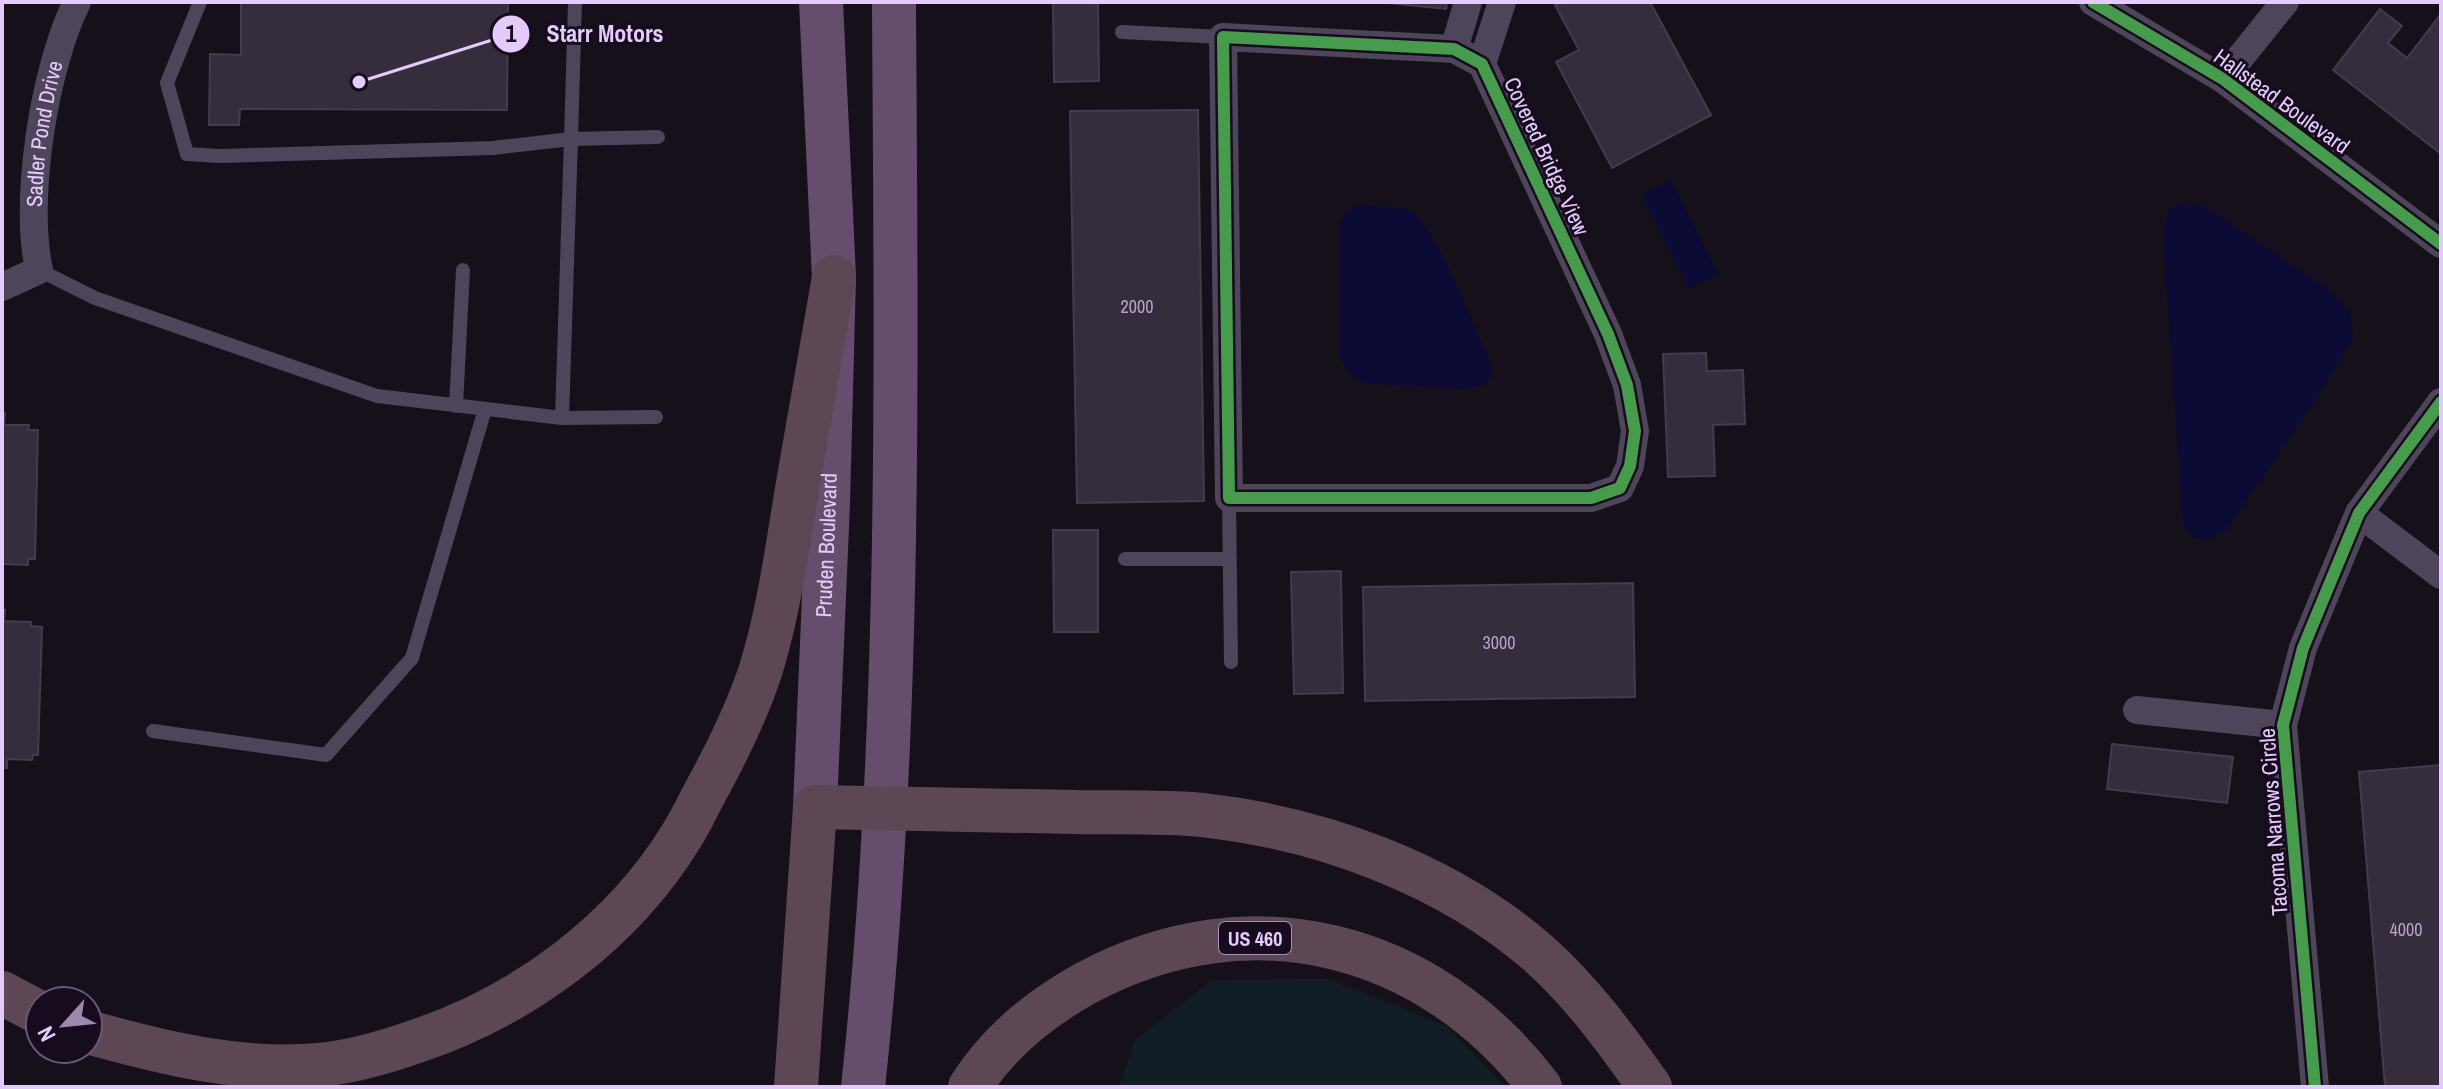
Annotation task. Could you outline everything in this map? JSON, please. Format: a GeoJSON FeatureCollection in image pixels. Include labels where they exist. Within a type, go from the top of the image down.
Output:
{"type":"FeatureCollection","features":[{"type":"Feature","properties":{"kind":"highway"},"geometry":{"type":"LineString","coordinates":[[104,1037],[159,1052],[218,1062],[278,1066],[321,1065],[387,1052],[451,1030],[511,999],[567,962],[616,919],[651,879],[681,836],[731,745],[760,672],[781,597],[834,277]]}},
{"type":"Feature","properties":{"kind":"highway"},"geometry":{"type":"LineString","coordinates":[[815,807],[1201,815],[1266,826],[1346,847],[1437,885],[1495,920],[1537,953],[1576,990],[1612,1032],[1650,1087]]}},
{"type":"Feature","properties":{"kind":"highway","name":"Pruden Boulevard"},"geometry":{"type":"LineString","coordinates":[[796,1087],[815,807]]}},
{"type":"Feature","properties":{"kind":"highway","name":"US 460"},"geometry":{"type":"LineString","coordinates":[[970,1087],[1018,1028],[1058,999],[1111,970],[1169,950],[1256,937],[1310,941],[1372,958],[1431,986],[1486,1026],[1515,1054],[1540,1087]]}},
{"type":"Feature","properties":{"kind":"highway"},"geometry":{"type":"LineString","coordinates":[[2,993],[24,1005]]}},
{"type":"Feature","properties":{"kind":"main road","name":"Pruden Boulevard"},"geometry":{"type":"LineString","coordinates":[[815,807],[834,277],[821,2]]}},
{"type":"Feature","properties":{"kind":"main road"},"geometry":{"type":"LineString","coordinates":[[863,1087],[887,809],[897,280],[894,2]]}},
{"type":"Feature","properties":{"kind":"street","name":"Sadler Pond Drive"},"geometry":{"type":"LineString","coordinates":[[39,270],[34,221],[39,138],[51,74],[77,2]]}},
{"type":"Feature","properties":{"kind":"street"},"geometry":{"type":"LineString","coordinates":[[1454,49],[1468,2]]}},
{"type":"Feature","properties":{"kind":"street","name":"Covered Bridge View"},"geometry":{"type":"LineString","coordinates":[[1482,64],[1502,2]]}},
{"type":"Feature","properties":{"kind":"street","name":"Hallstead Boulevard"},"geometry":{"type":"LineString","coordinates":[[2093,2],[2223,79],[2441,244]]}},
{"type":"Feature","properties":{"kind":"street"},"geometry":{"type":"LineString","coordinates":[[2223,79],[2285,2]]}},
{"type":"Feature","properties":{"kind":"street"},"geometry":{"type":"LineString","coordinates":[[1223,37],[1229,498]]}},
{"type":"Feature","properties":{"kind":"street","name":"Covered Bridge View"},"geometry":{"type":"LineString","coordinates":[[1223,37],[1454,49],[1482,64],[1608,334],[1627,385],[1635,431],[1630,466],[1620,488],[1591,498],[1229,498]]}},
{"type":"Feature","properties":{"kind":"street"},"geometry":{"type":"LineString","coordinates":[[2,287],[39,270]]}},
{"type":"Feature","properties":{"kind":"street","name":"Tacoma Narrows Circle"},"geometry":{"type":"LineString","coordinates":[[2315,1087],[2283,725],[2303,648],[2359,513],[2441,402]]}},
{"type":"Feature","properties":{"kind":"street"},"geometry":{"type":"LineString","coordinates":[[2359,513],[2441,575]]}},
{"type":"Feature","properties":{"kind":"street"},"geometry":{"type":"LineString","coordinates":[[2137,710],[2283,725]]}},
{"type":"Feature","properties":{"kind":"lane"},"geometry":{"type":"LineString","coordinates":[[200,2],[167,83],[187,154],[219,156],[493,148],[571,139],[658,137]]}},
{"type":"Feature","properties":{"kind":"lane"},"geometry":{"type":"LineString","coordinates":[[562,418],[575,2]]}},
{"type":"Feature","properties":{"kind":"lane"},"geometry":{"type":"LineString","coordinates":[[1122,32],[1223,37]]}},
{"type":"Feature","properties":{"kind":"lane"},"geometry":{"type":"LineString","coordinates":[[39,270],[95,298],[377,396],[562,418],[656,417]]}},
{"type":"Feature","properties":{"kind":"lane"},"geometry":{"type":"LineString","coordinates":[[456,406],[463,270]]}},
{"type":"Feature","properties":{"kind":"lane"},"geometry":{"type":"LineString","coordinates":[[153,731],[326,755],[412,658],[485,409]]}},
{"type":"Feature","properties":{"kind":"lane"},"geometry":{"type":"LineString","coordinates":[[1229,498],[1231,662]]}},
{"type":"Feature","properties":{"kind":"lane"},"geometry":{"type":"LineString","coordinates":[[1125,559],[1230,559]]}},
{"type":"Feature","properties":{"kind":"shaded area"},"geometry":{"type":"Polygon","coordinates":[[[1671,180],[1718,274],[1689,289],[1642,195],[1671,180]]]}},
{"type":"Feature","properties":{"kind":"shaded area"},"geometry":{"type":"Polygon","coordinates":[[[2185,202],[2206,207],[2322,285],[2351,315],[2353,338],[2315,401],[2227,529],[2208,540],[2192,538],[2183,522],[2163,240],[2168,211],[2185,202]]]}},
{"type":"Feature","properties":{"kind":"shaded area"},"geometry":{"type":"Polygon","coordinates":[[[1361,204],[1411,212],[1431,236],[1490,361],[1492,375],[1484,385],[1464,389],[1363,383],[1348,373],[1340,357],[1340,223],[1347,211],[1361,204]]]}},
{"type":"Feature","properties":{"kind":"shaded area"},"geometry":{"type":"Polygon","coordinates":[[[1328,979],[1447,1026],[1506,1087],[1119,1087],[1135,1040],[1212,980],[1328,979]]]}},
{"type":"Feature","properties":{"kind":"building"},"geometry":{"type":"Polygon","coordinates":[[[241,2],[508,2],[507,110],[240,109],[239,125],[209,125],[210,54],[241,55],[241,2]]]}},
{"type":"Feature","properties":{"kind":"building"},"geometry":{"type":"Polygon","coordinates":[[[1053,2],[1098,2],[1099,81],[1054,82],[1053,2]]]}},
{"type":"Feature","properties":{"kind":"building"},"geometry":{"type":"Polygon","coordinates":[[[1378,2],[1447,2],[1446,9],[1378,2]]]}},
{"type":"Feature","properties":{"kind":"building"},"geometry":{"type":"Polygon","coordinates":[[[1561,2],[1650,2],[1711,115],[1612,168],[1556,62],[1579,50],[1555,5],[1561,2]]]}},
{"type":"Feature","properties":{"kind":"building"},"geometry":{"type":"Polygon","coordinates":[[[2380,9],[2402,26],[2388,43],[2407,58],[2441,14],[2441,154],[2333,70],[2380,9]]]}},
{"type":"Feature","properties":{"kind":"building"},"geometry":{"type":"Polygon","coordinates":[[[1198,110],[1204,501],[1077,503],[1070,111],[1198,110]]]}},
{"type":"Feature","properties":{"kind":"building"},"geometry":{"type":"Polygon","coordinates":[[[1706,353],[1707,371],[1743,370],[1745,424],[1713,425],[1715,476],[1668,477],[1663,354],[1706,353]]]}},
{"type":"Feature","properties":{"kind":"building"},"geometry":{"type":"Polygon","coordinates":[[[2,413],[5,413],[4,425],[29,425],[28,430],[38,430],[35,559],[28,559],[28,565],[3,564],[2,574],[2,413]]]}},
{"type":"Feature","properties":{"kind":"building"},"geometry":{"type":"Polygon","coordinates":[[[1053,530],[1098,530],[1098,632],[1054,632],[1053,530]]]}},
{"type":"Feature","properties":{"kind":"building"},"geometry":{"type":"Polygon","coordinates":[[[1341,571],[1343,693],[1294,694],[1291,572],[1341,571]]]}},
{"type":"Feature","properties":{"kind":"building"},"geometry":{"type":"Polygon","coordinates":[[[1633,583],[1635,697],[1365,701],[1363,587],[1633,583]]]}},
{"type":"Feature","properties":{"kind":"building"},"geometry":{"type":"Polygon","coordinates":[[[2,610],[5,610],[4,621],[31,622],[31,626],[42,627],[38,755],[33,755],[32,760],[7,759],[7,768],[2,768],[2,610]]]}},
{"type":"Feature","properties":{"kind":"building"},"geometry":{"type":"Polygon","coordinates":[[[2112,744],[2233,757],[2227,803],[2107,789],[2112,744]]]}},
{"type":"Feature","properties":{"kind":"building"},"geometry":{"type":"Polygon","coordinates":[[[2441,765],[2441,1087],[2385,1087],[2359,772],[2441,765]]]}},
{"type":"Feature","properties":{"kind":"cycle path"},"geometry":{"type":"LineString","coordinates":[[2093,2],[2223,79],[2441,244]]}},
{"type":"Feature","properties":{"kind":"cycle path"},"geometry":{"type":"LineString","coordinates":[[1223,37],[1454,49],[1482,64],[1608,334],[1627,385],[1635,431],[1630,466],[1620,488],[1591,498],[1229,498],[1223,37]]}},
{"type":"Feature","properties":{"kind":"cycle path"},"geometry":{"type":"LineString","coordinates":[[2315,1087],[2283,725],[2303,648],[2359,513],[2441,402]]}},
{"type":"Feature","properties":{"kind":"place","name":"Starr Motors"},"geometry":{"type":"Point","coordinates":[359,82]}}]}
